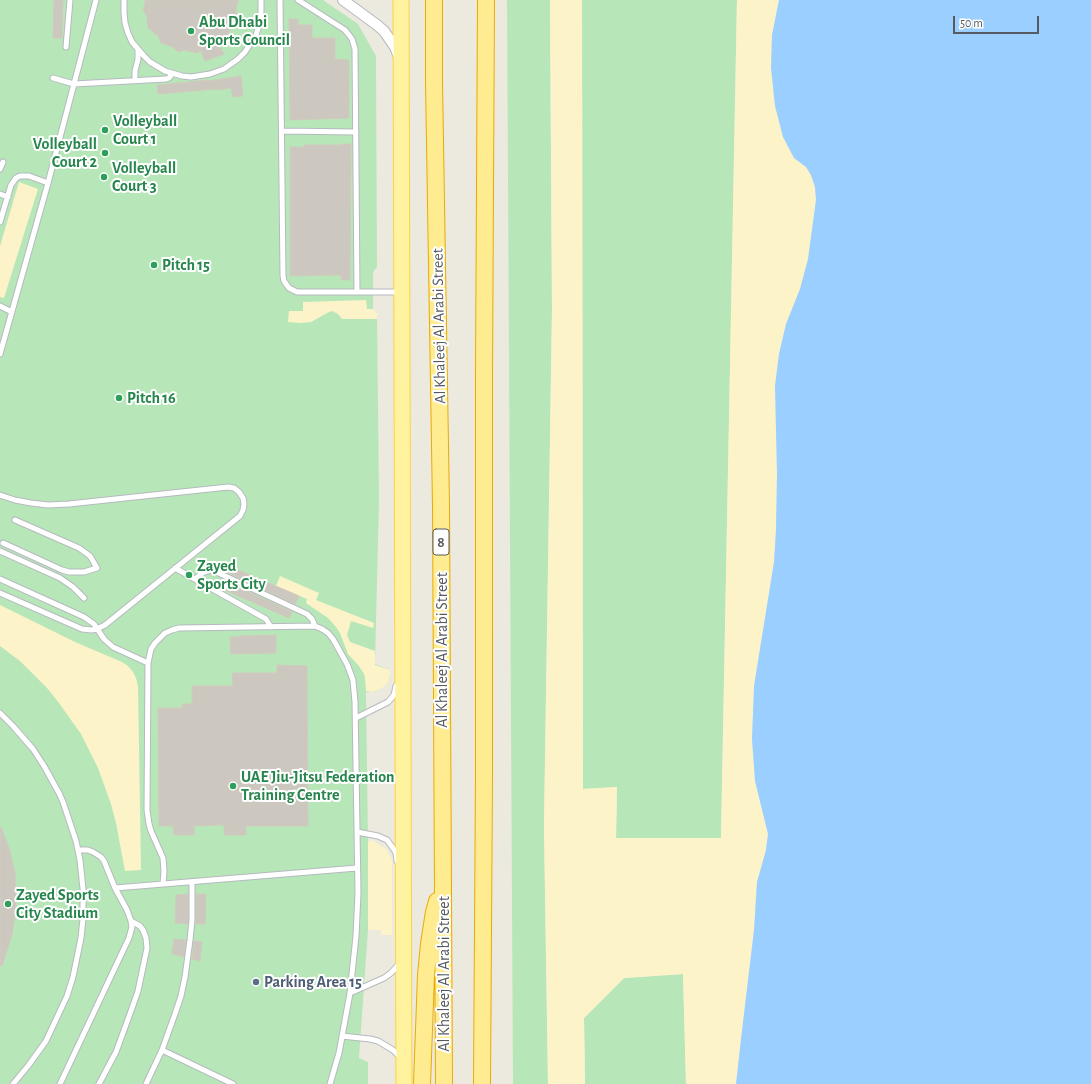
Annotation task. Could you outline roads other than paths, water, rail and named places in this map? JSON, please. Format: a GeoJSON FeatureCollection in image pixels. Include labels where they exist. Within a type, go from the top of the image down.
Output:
{"type":"FeatureCollection","features":[{"type":"Feature","properties":{"kind":"highway","name":"Al Khaleej Al Arabi Street"},"geometry":{"type":"LineString","coordinates":[[434,0],[441,498],[444,1084]]}},
{"type":"Feature","properties":{"kind":"highway"},"geometry":{"type":"LineString","coordinates":[[482,1084],[486,0]]}},
{"type":"Feature","properties":{"kind":"highway"},"geometry":{"type":"LineString","coordinates":[[422,1084],[426,975],[429,944],[434,912],[443,878]]}},
{"type":"Feature","properties":{"kind":"main road"},"geometry":{"type":"LineString","coordinates":[[401,0],[402,292],[400,638],[404,904],[404,1084]]}},
{"type":"Feature","properties":{"kind":"street"},"geometry":{"type":"LineString","coordinates":[[343,0],[384,31],[395,47],[402,65]]}},
{"type":"Feature","properties":{"kind":"lane"},"geometry":{"type":"LineString","coordinates":[[66,47],[70,0]]}},
{"type":"Feature","properties":{"kind":"lane"},"geometry":{"type":"LineString","coordinates":[[0,354],[48,183],[96,0]]}},
{"type":"Feature","properties":{"kind":"lane"},"geometry":{"type":"LineString","coordinates":[[124,0],[125,23],[130,37],[138,50],[150,62],[165,71],[172,74],[191,77],[210,74],[224,69],[238,59],[248,48],[256,35],[261,16],[261,0]]}},
{"type":"Feature","properties":{"kind":"lane"},"geometry":{"type":"LineString","coordinates":[[280,0],[284,281],[289,288],[297,292],[402,292]]}},
{"type":"Feature","properties":{"kind":"lane"},"geometry":{"type":"LineString","coordinates":[[298,0],[341,26],[349,34],[354,44],[356,54],[357,292]]}},
{"type":"Feature","properties":{"kind":"lane"},"geometry":{"type":"LineString","coordinates":[[135,80],[138,50]]}},
{"type":"Feature","properties":{"kind":"lane"},"geometry":{"type":"LineString","coordinates":[[53,78],[74,84],[166,79],[172,74]]}},
{"type":"Feature","properties":{"kind":"lane"},"geometry":{"type":"LineString","coordinates":[[282,131],[356,132]]}},
{"type":"Feature","properties":{"kind":"lane"},"geometry":{"type":"LineString","coordinates":[[0,169],[3,162]]}},
{"type":"Feature","properties":{"kind":"lane"},"geometry":{"type":"LineString","coordinates":[[0,222],[13,181],[20,176],[28,176],[48,183]]}},
{"type":"Feature","properties":{"kind":"lane"},"geometry":{"type":"LineString","coordinates":[[0,194],[8,197]]}},
{"type":"Feature","properties":{"kind":"lane"},"geometry":{"type":"LineString","coordinates":[[0,306],[12,312]]}},
{"type":"Feature","properties":{"kind":"lane"},"geometry":{"type":"LineString","coordinates":[[0,495],[15,500],[48,505],[228,487],[234,488],[239,492],[243,498],[244,504],[240,516],[105,625],[97,629],[82,630],[0,593]]}},
{"type":"Feature","properties":{"kind":"lane"},"geometry":{"type":"LineString","coordinates":[[3,544],[69,572],[84,572],[98,568],[90,556],[79,548],[15,520]]}},
{"type":"Feature","properties":{"kind":"lane"},"geometry":{"type":"LineString","coordinates":[[0,551],[60,578],[73,587],[84,598]]}},
{"type":"Feature","properties":{"kind":"lane"},"geometry":{"type":"LineString","coordinates":[[175,568],[266,619],[271,627]]}},
{"type":"Feature","properties":{"kind":"lane"},"geometry":{"type":"LineString","coordinates":[[195,579],[204,572],[212,570],[307,614],[312,619],[315,626]]}},
{"type":"Feature","properties":{"kind":"lane"},"geometry":{"type":"LineString","coordinates":[[0,579],[84,617],[94,624],[104,639],[113,647],[148,663]]}},
{"type":"Feature","properties":{"kind":"lane"},"geometry":{"type":"LineString","coordinates":[[164,884],[163,858],[151,831],[148,817],[148,663],[151,649],[165,633],[179,628],[315,626],[322,629],[333,639],[347,664],[353,680],[355,691],[356,718],[358,868],[356,936],[350,993],[342,1036],[330,1084]]}},
{"type":"Feature","properties":{"kind":"lane"},"geometry":{"type":"LineString","coordinates":[[356,718],[388,702],[394,695],[397,683]]}},
{"type":"Feature","properties":{"kind":"lane"},"geometry":{"type":"LineString","coordinates":[[0,713],[33,749],[50,775],[63,802],[74,831],[83,879],[83,924],[80,948],[73,977],[63,1005],[46,1041],[13,1084]]}},
{"type":"Feature","properties":{"kind":"lane"},"geometry":{"type":"LineString","coordinates":[[357,832],[378,836],[387,840],[396,853],[397,864]]}},
{"type":"Feature","properties":{"kind":"lane"},"geometry":{"type":"LineString","coordinates":[[60,1084],[131,932],[131,921],[128,910],[115,888],[101,858],[97,854],[88,850],[78,850]]}},
{"type":"Feature","properties":{"kind":"lane"},"geometry":{"type":"LineString","coordinates":[[115,888],[358,868]]}},
{"type":"Feature","properties":{"kind":"lane"},"geometry":{"type":"LineString","coordinates":[[397,876],[400,893],[404,904]]}},
{"type":"Feature","properties":{"kind":"lane"},"geometry":{"type":"LineString","coordinates":[[146,1084],[162,1050],[180,996],[188,958],[192,920],[192,882]]}},
{"type":"Feature","properties":{"kind":"lane"},"geometry":{"type":"LineString","coordinates":[[99,1084],[116,1052],[131,1011],[138,991],[146,955],[147,943],[145,934],[140,926],[131,921]]}},
{"type":"Feature","properties":{"kind":"lane"},"geometry":{"type":"LineString","coordinates":[[350,993],[384,978],[404,959]]}},
{"type":"Feature","properties":{"kind":"lane"},"geometry":{"type":"LineString","coordinates":[[342,1036],[378,1041],[393,1050],[404,1063]]}},
{"type":"Feature","properties":{"kind":"lane"},"geometry":{"type":"LineString","coordinates":[[162,1050],[233,1084]]}},
{"type":"Feature","properties":{"kind":"water"},"geometry":{"type":"Polygon","coordinates":[[[779,0],[1091,0],[1091,1084],[736,1084],[754,930],[757,882],[766,850],[768,834],[755,781],[752,739],[754,686],[774,562],[777,474],[775,386],[779,354],[786,324],[800,289],[808,259],[816,200],[815,187],[811,175],[806,167],[794,158],[783,137],[775,106],[771,68],[772,35],[779,0]]]}},
{"type":"Feature","properties":{"kind":"place","name":"Abu Dhabi Sports Council"},"geometry":{"type":"Point","coordinates":[191,31]}},
{"type":"Feature","properties":{"kind":"place","name":"Volleyball Court 1"},"geometry":{"type":"Point","coordinates":[105,130]}},
{"type":"Feature","properties":{"kind":"place","name":"Volleyball Court 2"},"geometry":{"type":"Point","coordinates":[105,153]}},
{"type":"Feature","properties":{"kind":"place","name":"Volleyball Court 3"},"geometry":{"type":"Point","coordinates":[104,177]}},
{"type":"Feature","properties":{"kind":"place","name":"Pitch 15"},"geometry":{"type":"Point","coordinates":[154,265]}},
{"type":"Feature","properties":{"kind":"place","name":"Pitch 16"},"geometry":{"type":"Point","coordinates":[119,398]}},
{"type":"Feature","properties":{"kind":"place","name":"Zayed Sports City"},"geometry":{"type":"Point","coordinates":[189,575]}},
{"type":"Feature","properties":{"kind":"place","name":"UAE Jiu-Jitsu Federation Training Centre"},"geometry":{"type":"Point","coordinates":[233,786]}},
{"type":"Feature","properties":{"kind":"place","name":"Zayed Sports City Stadium"},"geometry":{"type":"Point","coordinates":[8,904]}},
{"type":"Feature","properties":{"kind":"place","name":"Parking Area 15"},"geometry":{"type":"Point","coordinates":[256,982]}}]}
